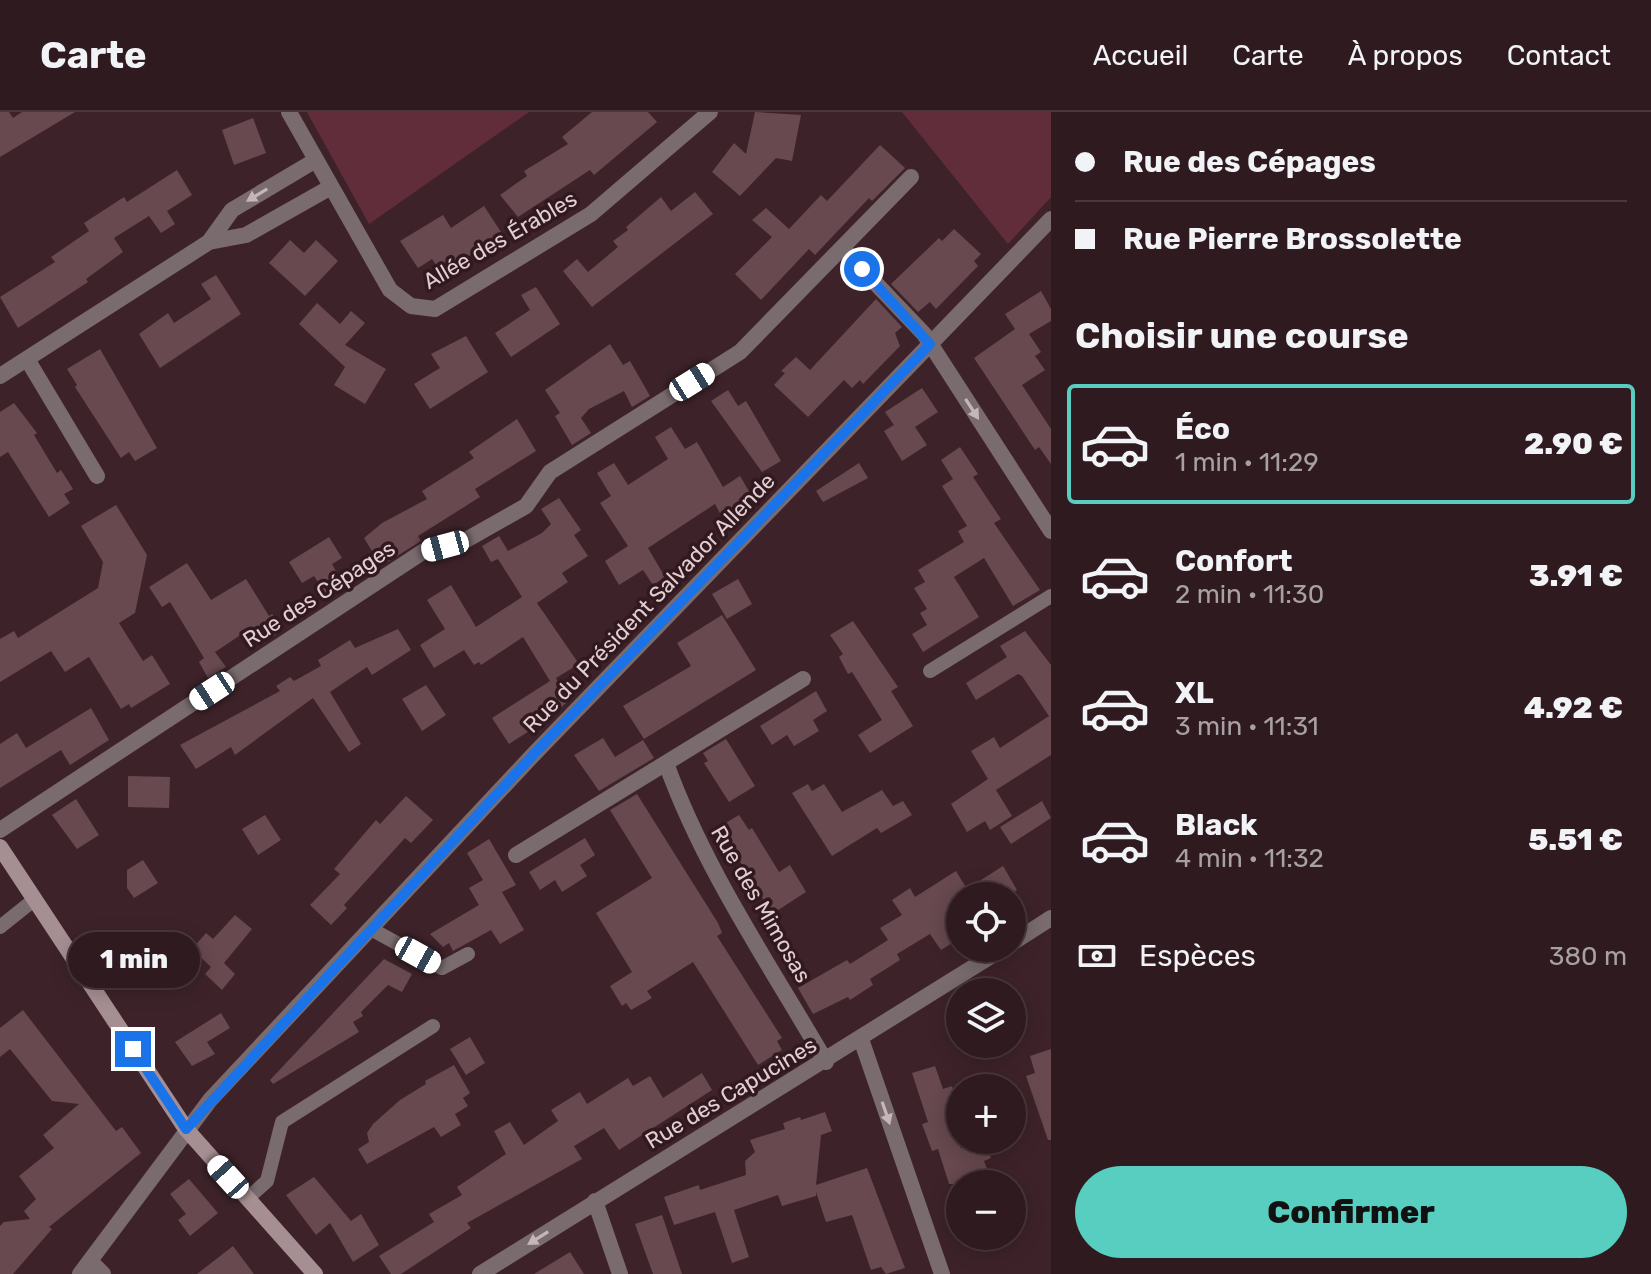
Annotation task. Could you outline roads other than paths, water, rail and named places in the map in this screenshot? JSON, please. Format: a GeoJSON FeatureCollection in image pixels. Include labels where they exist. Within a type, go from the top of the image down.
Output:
{"type":"FeatureCollection","features":[{"type":"Feature","properties":{"kind":"street","name":"Allée des Érables"},"geometry":{"type":"LineString","coordinates":[[289,112],[390,290],[411,306],[435,309],[591,214],[710,112]]}},
{"type":"Feature","properties":{"kind":"street"},"geometry":{"type":"LineString","coordinates":[[0,376],[209,242],[232,210],[316,160]]}},
{"type":"Feature","properties":{"kind":"street","name":"Rue des Cépages"},"geometry":{"type":"LineString","coordinates":[[0,830],[424,551],[466,540],[526,506],[550,472],[740,352],[911,177]]}},
{"type":"Feature","properties":{"kind":"street"},"geometry":{"type":"LineString","coordinates":[[209,242],[246,235],[331,187]]}},
{"type":"Feature","properties":{"kind":"street","name":"Rue du Président Salvador Allende"},"geometry":{"type":"LineString","coordinates":[[85,1268],[186,1129],[533,755],[1051,219]]}},
{"type":"Feature","properties":{"kind":"street"},"geometry":{"type":"LineString","coordinates":[[842,248],[930,344],[1051,531]]}},
{"type":"Feature","properties":{"kind":"street"},"geometry":{"type":"LineString","coordinates":[[27,359],[97,476]]}},
{"type":"Feature","properties":{"kind":"street"},"geometry":{"type":"LineString","coordinates":[[516,855],[803,679]]}},
{"type":"Feature","properties":{"kind":"street","name":"Rue des Mimosas"},"geometry":{"type":"LineString","coordinates":[[666,763],[683,809],[703,849],[826,1062]]}},
{"type":"Feature","properties":{"kind":"street"},"geometry":{"type":"LineString","coordinates":[[0,847],[186,1129],[315,1274]]}},
{"type":"Feature","properties":{"kind":"street"},"geometry":{"type":"LineString","coordinates":[[1026,934],[1051,918]]}},
{"type":"Feature","properties":{"kind":"street","name":"Rue des Capucines"},"geometry":{"type":"LineString","coordinates":[[480,1274],[826,1062],[982,962]]}},
{"type":"Feature","properties":{"kind":"street"},"geometry":{"type":"LineString","coordinates":[[861,1039],[942,1274]]}},
{"type":"Feature","properties":{"kind":"street"},"geometry":{"type":"LineString","coordinates":[[595,1201],[620,1274]]}},
{"type":"Feature","properties":{"kind":"street"},"geometry":{"type":"LineString","coordinates":[[85,1268],[103,1274]]}},
{"type":"Feature","properties":{"kind":"lane"},"geometry":{"type":"LineString","coordinates":[[930,671],[1051,596]]}},
{"type":"Feature","properties":{"kind":"lane"},"geometry":{"type":"LineString","coordinates":[[0,927],[35,899]]}},
{"type":"Feature","properties":{"kind":"lane"},"geometry":{"type":"LineString","coordinates":[[371,929],[442,968],[468,954]]}},
{"type":"Feature","properties":{"kind":"lane"},"geometry":{"type":"LineString","coordinates":[[248,1198],[267,1181],[282,1122],[433,1026]]}}]}
